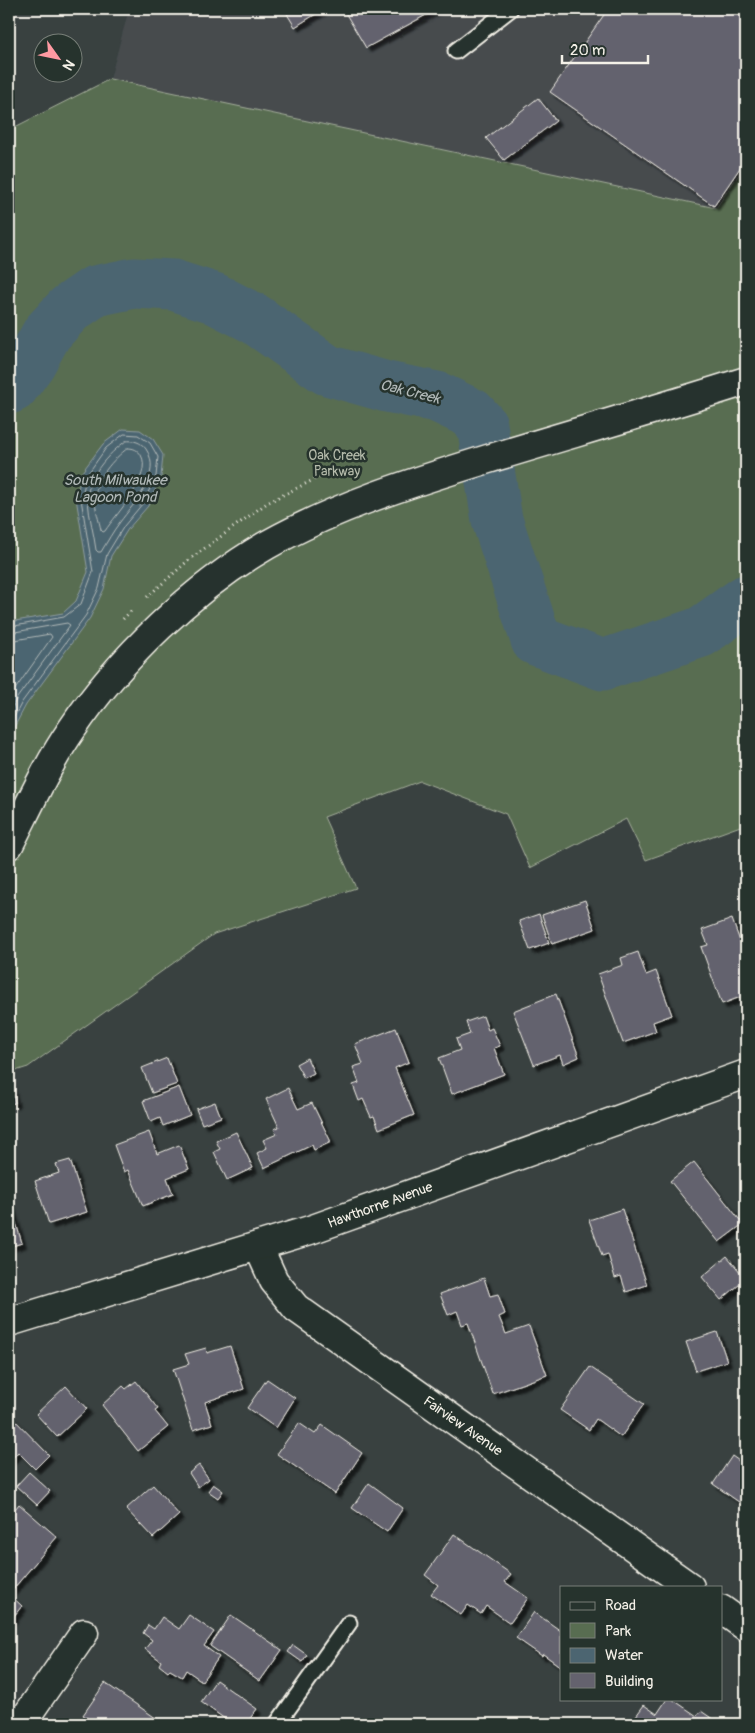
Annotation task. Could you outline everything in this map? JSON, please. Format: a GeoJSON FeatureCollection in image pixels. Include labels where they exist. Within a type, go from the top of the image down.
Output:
{"type":"FeatureCollection","features":[{"type":"Feature","properties":{"kind":"street"},"geometry":{"type":"LineString","coordinates":[[9,845],[71,730],[96,696],[130,657],[171,616],[218,577],[265,547],[287,534],[338,510],[430,477],[746,381]]}},
{"type":"Feature","properties":{"kind":"street","name":"Hawthorne Avenue"},"geometry":{"type":"LineString","coordinates":[[9,1322],[310,1230],[746,1074]]}},
{"type":"Feature","properties":{"kind":"street","name":"Fairview Avenue"},"geometry":{"type":"LineString","coordinates":[[258,1246],[274,1281],[296,1308],[689,1586]]}},
{"type":"Feature","properties":{"kind":"street"},"geometry":{"type":"LineString","coordinates":[[722,1610],[746,1626]]}},
{"type":"Feature","properties":{"kind":"street"},"geometry":{"type":"LineString","coordinates":[[21,1724],[84,1633]]}},
{"type":"Feature","properties":{"kind":"lane"},"geometry":{"type":"LineString","coordinates":[[456,51],[510,9]]}},
{"type":"Feature","properties":{"kind":"lane"},"geometry":{"type":"LineString","coordinates":[[277,1724],[349,1623]]}},
{"type":"Feature","properties":{"kind":"shaded area"},"geometry":{"type":"Polygon","coordinates":[[[129,9],[746,9],[746,164],[716,208],[110,79],[129,9]]]}},
{"type":"Feature","properties":{"kind":"green space","name":"Oak Creek Parkway"},"geometry":{"type":"Polygon","coordinates":[[[110,79],[716,208],[746,164],[746,824],[646,860],[626,819],[530,868],[506,814],[420,781],[324,817],[356,888],[214,934],[28,1067],[9,1073],[9,130],[110,79]]]}},
{"type":"Feature","properties":{"kind":"water","name":"South Milwaukee Lagoon Pond"},"geometry":{"type":"Polygon","coordinates":[[[123,429],[140,430],[153,439],[163,455],[161,477],[148,506],[128,529],[111,556],[104,589],[90,618],[26,705],[9,737],[9,622],[63,613],[76,601],[88,572],[76,498],[82,472],[103,444],[123,429]]]}},
{"type":"Feature","properties":{"kind":"building"},"geometry":{"type":"Polygon","coordinates":[[[295,9],[324,9],[295,27],[287,14],[295,9]]]}},
{"type":"Feature","properties":{"kind":"building"},"geometry":{"type":"Polygon","coordinates":[[[343,9],[437,9],[366,48],[343,9]]]}},
{"type":"Feature","properties":{"kind":"building"},"geometry":{"type":"Polygon","coordinates":[[[608,9],[746,9],[746,159],[714,206],[550,92],[608,9]]]}},
{"type":"Feature","properties":{"kind":"building"},"geometry":{"type":"Polygon","coordinates":[[[538,98],[556,121],[504,160],[486,138],[538,98]]]}},
{"type":"Feature","properties":{"kind":"building"},"geometry":{"type":"Polygon","coordinates":[[[585,900],[595,929],[552,944],[542,915],[585,900]]]}},
{"type":"Feature","properties":{"kind":"building"},"geometry":{"type":"Polygon","coordinates":[[[539,914],[549,943],[530,950],[519,921],[539,914]]]}},
{"type":"Feature","properties":{"kind":"building"},"geometry":{"type":"Polygon","coordinates":[[[732,919],[746,958],[746,995],[722,1004],[701,947],[708,945],[702,930],[732,919]]]}},
{"type":"Feature","properties":{"kind":"building"},"geometry":{"type":"Polygon","coordinates":[[[638,952],[646,975],[656,971],[672,1015],[653,1022],[656,1031],[623,1043],[598,974],[623,965],[621,958],[638,952]]]}},
{"type":"Feature","properties":{"kind":"building"},"geometry":{"type":"Polygon","coordinates":[[[556,994],[579,1057],[563,1064],[560,1055],[534,1065],[513,1011],[556,994]]]}},
{"type":"Feature","properties":{"kind":"building"},"geometry":{"type":"Polygon","coordinates":[[[483,1016],[488,1030],[492,1028],[500,1046],[494,1048],[504,1074],[452,1094],[439,1058],[460,1050],[456,1039],[470,1034],[466,1022],[483,1016]]]}},
{"type":"Feature","properties":{"kind":"building"},"geometry":{"type":"Polygon","coordinates":[[[396,1028],[409,1062],[395,1068],[414,1115],[379,1129],[374,1116],[371,1117],[363,1099],[359,1101],[353,1085],[359,1083],[353,1067],[363,1064],[355,1044],[396,1028]]]}},
{"type":"Feature","properties":{"kind":"building"},"geometry":{"type":"Polygon","coordinates":[[[167,1058],[177,1084],[152,1093],[142,1068],[167,1058]]]}},
{"type":"Feature","properties":{"kind":"building"},"geometry":{"type":"Polygon","coordinates":[[[307,1058],[314,1073],[304,1078],[296,1064],[307,1058]]]}},
{"type":"Feature","properties":{"kind":"building"},"geometry":{"type":"Polygon","coordinates":[[[9,1079],[15,1103],[9,1104],[9,1079]]]}},
{"type":"Feature","properties":{"kind":"building"},"geometry":{"type":"Polygon","coordinates":[[[179,1087],[190,1115],[163,1126],[160,1118],[151,1122],[143,1101],[179,1087]]]}},
{"type":"Feature","properties":{"kind":"building"},"geometry":{"type":"Polygon","coordinates":[[[288,1088],[298,1109],[312,1103],[331,1142],[314,1150],[312,1145],[264,1168],[257,1153],[267,1148],[263,1140],[277,1134],[274,1129],[279,1127],[266,1099],[288,1088]]]}},
{"type":"Feature","properties":{"kind":"building"},"geometry":{"type":"Polygon","coordinates":[[[215,1102],[221,1117],[202,1124],[196,1109],[215,1102]]]}},
{"type":"Feature","properties":{"kind":"building"},"geometry":{"type":"Polygon","coordinates":[[[149,1132],[157,1154],[179,1145],[189,1169],[167,1178],[173,1194],[143,1206],[128,1170],[124,1172],[114,1145],[149,1132]]]}},
{"type":"Feature","properties":{"kind":"building"},"geometry":{"type":"Polygon","coordinates":[[[236,1132],[253,1168],[227,1180],[214,1152],[220,1149],[216,1141],[236,1132]]]}},
{"type":"Feature","properties":{"kind":"building"},"geometry":{"type":"Polygon","coordinates":[[[70,1160],[87,1212],[49,1224],[35,1181],[59,1173],[56,1164],[70,1160]]]}},
{"type":"Feature","properties":{"kind":"building"},"geometry":{"type":"Polygon","coordinates":[[[694,1162],[743,1224],[719,1242],[670,1181],[694,1162]]]}},
{"type":"Feature","properties":{"kind":"building"},"geometry":{"type":"Polygon","coordinates":[[[9,1200],[22,1243],[9,1247],[9,1200]]]}},
{"type":"Feature","properties":{"kind":"building"},"geometry":{"type":"Polygon","coordinates":[[[622,1209],[647,1285],[626,1292],[621,1276],[615,1278],[608,1254],[602,1256],[589,1220],[622,1209]]]}},
{"type":"Feature","properties":{"kind":"building"},"geometry":{"type":"Polygon","coordinates":[[[727,1256],[746,1279],[721,1300],[702,1277],[727,1256]]]}},
{"type":"Feature","properties":{"kind":"building"},"geometry":{"type":"Polygon","coordinates":[[[484,1278],[490,1296],[498,1294],[505,1314],[499,1317],[506,1334],[529,1326],[547,1375],[493,1394],[468,1323],[462,1325],[457,1311],[448,1315],[440,1294],[484,1278]]]}},
{"type":"Feature","properties":{"kind":"building"},"geometry":{"type":"Polygon","coordinates":[[[746,1319],[746,1329],[741,1324],[746,1319]]]}},
{"type":"Feature","properties":{"kind":"building"},"geometry":{"type":"Polygon","coordinates":[[[717,1332],[727,1361],[696,1371],[686,1342],[717,1332]]]}},
{"type":"Feature","properties":{"kind":"building"},"geometry":{"type":"Polygon","coordinates":[[[230,1346],[244,1389],[205,1402],[212,1424],[193,1430],[173,1369],[189,1364],[185,1354],[206,1348],[207,1353],[230,1346]]]}},
{"type":"Feature","properties":{"kind":"building"},"geometry":{"type":"Polygon","coordinates":[[[590,1367],[644,1404],[621,1437],[596,1419],[589,1430],[560,1410],[590,1367]]]}},
{"type":"Feature","properties":{"kind":"building"},"geometry":{"type":"Polygon","coordinates":[[[267,1379],[295,1398],[276,1428],[247,1408],[267,1379]]]}},
{"type":"Feature","properties":{"kind":"building"},"geometry":{"type":"Polygon","coordinates":[[[136,1381],[158,1409],[155,1411],[168,1427],[138,1451],[102,1405],[123,1386],[126,1389],[136,1381]]]}},
{"type":"Feature","properties":{"kind":"building"},"geometry":{"type":"Polygon","coordinates":[[[66,1386],[87,1409],[57,1437],[36,1414],[66,1386]]]}},
{"type":"Feature","properties":{"kind":"building"},"geometry":{"type":"Polygon","coordinates":[[[9,1414],[49,1455],[35,1469],[18,1452],[9,1462],[9,1414]]]}},
{"type":"Feature","properties":{"kind":"building"},"geometry":{"type":"Polygon","coordinates":[[[299,1423],[315,1434],[322,1425],[362,1453],[335,1494],[277,1454],[299,1423]]]}},
{"type":"Feature","properties":{"kind":"building"},"geometry":{"type":"Polygon","coordinates":[[[732,1456],[746,1466],[746,1507],[713,1484],[732,1456]]]}},
{"type":"Feature","properties":{"kind":"building"},"geometry":{"type":"Polygon","coordinates":[[[199,1465],[209,1479],[198,1487],[189,1473],[199,1465]]]}},
{"type":"Feature","properties":{"kind":"building"},"geometry":{"type":"Polygon","coordinates":[[[29,1472],[50,1491],[37,1505],[16,1486],[29,1472]]]}},
{"type":"Feature","properties":{"kind":"building"},"geometry":{"type":"Polygon","coordinates":[[[369,1483],[403,1508],[387,1532],[352,1508],[369,1483]]]}},
{"type":"Feature","properties":{"kind":"building"},"geometry":{"type":"Polygon","coordinates":[[[213,1484],[223,1491],[218,1498],[208,1491],[213,1484]]]}},
{"type":"Feature","properties":{"kind":"building"},"geometry":{"type":"Polygon","coordinates":[[[153,1485],[179,1515],[153,1538],[126,1509],[153,1485]]]}},
{"type":"Feature","properties":{"kind":"building"},"geometry":{"type":"Polygon","coordinates":[[[19,1504],[57,1537],[9,1594],[9,1517],[19,1504]]]}},
{"type":"Feature","properties":{"kind":"building"},"geometry":{"type":"Polygon","coordinates":[[[454,1534],[511,1574],[505,1582],[528,1598],[510,1623],[486,1606],[481,1614],[468,1605],[461,1615],[431,1594],[438,1585],[425,1575],[454,1534]]]}},
{"type":"Feature","properties":{"kind":"building"},"geometry":{"type":"Polygon","coordinates":[[[9,1594],[22,1606],[9,1622],[9,1594]]]}},
{"type":"Feature","properties":{"kind":"building"},"geometry":{"type":"Polygon","coordinates":[[[534,1612],[560,1630],[560,1666],[543,1654],[542,1656],[516,1638],[534,1612]]]}},
{"type":"Feature","properties":{"kind":"building"},"geometry":{"type":"Polygon","coordinates":[[[189,1615],[214,1632],[204,1646],[219,1657],[202,1681],[186,1670],[182,1677],[170,1670],[168,1672],[159,1665],[161,1661],[145,1649],[152,1640],[143,1633],[148,1625],[154,1629],[162,1617],[179,1629],[189,1615]]]}},
{"type":"Feature","properties":{"kind":"building"},"geometry":{"type":"Polygon","coordinates":[[[231,1615],[282,1650],[260,1681],[210,1646],[231,1615]]]}},
{"type":"Feature","properties":{"kind":"building"},"geometry":{"type":"Polygon","coordinates":[[[293,1645],[307,1655],[302,1662],[288,1652],[293,1645]]]}},
{"type":"Feature","properties":{"kind":"building"},"geometry":{"type":"Polygon","coordinates":[[[216,1680],[257,1709],[246,1724],[232,1724],[201,1702],[216,1680]]]}},
{"type":"Feature","properties":{"kind":"building"},"geometry":{"type":"Polygon","coordinates":[[[105,1683],[163,1723],[96,1724],[83,1715],[105,1683]]]}},
{"type":"Feature","properties":{"kind":"building"},"geometry":{"type":"Polygon","coordinates":[[[666,1700],[673,1700],[697,1716],[701,1711],[720,1724],[638,1724],[633,1720],[644,1705],[657,1714],[666,1700]]]}},
{"type":"Feature","properties":{"kind":"waterway","name":"Oak Creek"},"geometry":{"type":"LineString","coordinates":[[9,389],[13,387],[31,362],[47,333],[69,309],[95,291],[134,283],[173,285],[214,298],[255,319],[327,370],[387,387],[437,397],[471,413],[482,425],[497,520],[536,640],[603,665],[701,632],[746,600]]}}]}
